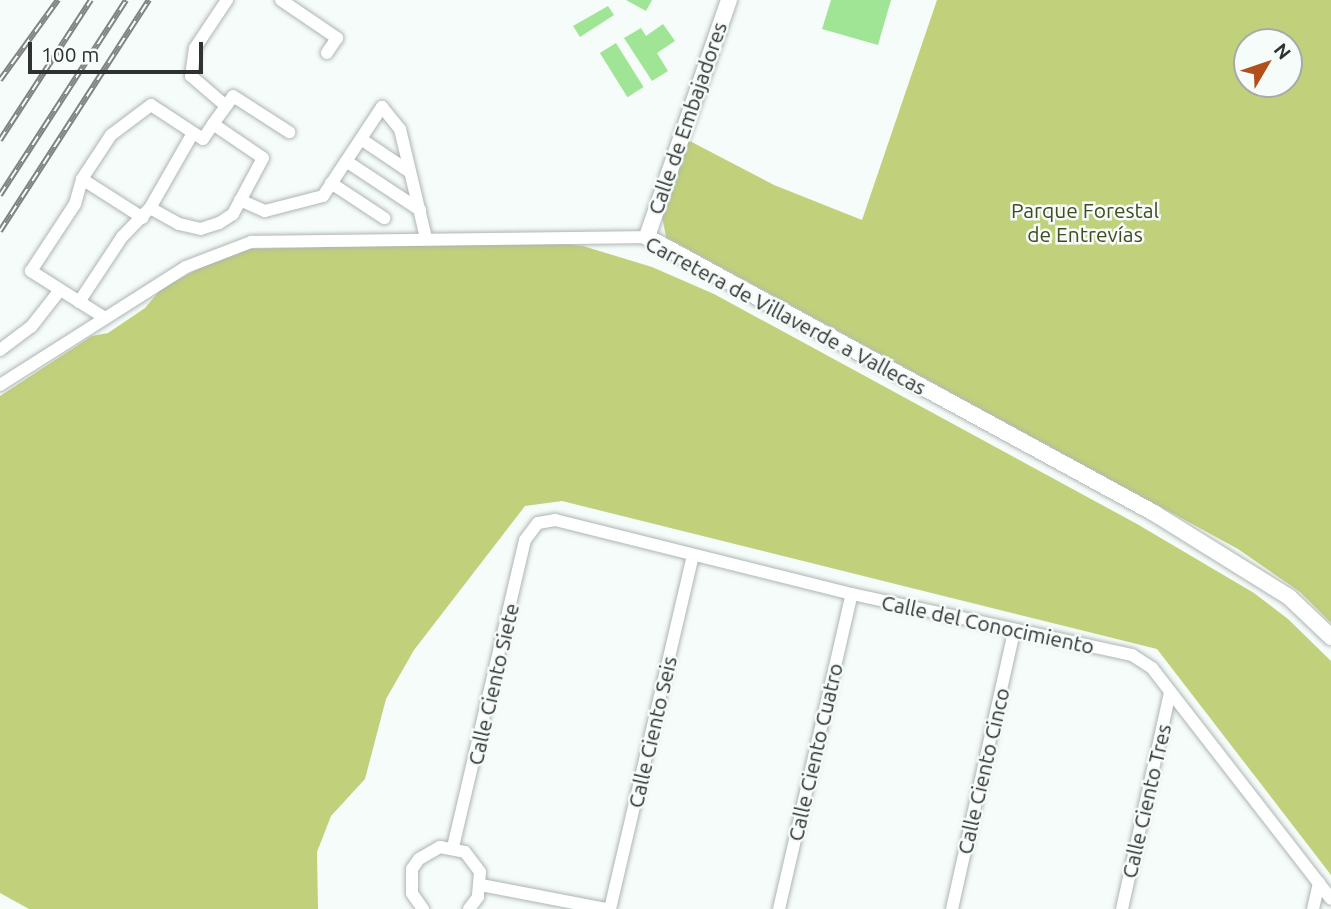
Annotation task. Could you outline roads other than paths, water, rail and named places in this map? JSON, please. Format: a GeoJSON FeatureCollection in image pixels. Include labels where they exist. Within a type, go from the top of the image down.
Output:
{"type":"FeatureCollection","features":[{"type":"Feature","properties":{"kind":"main road","name":"Calle de Embajadores"},"geometry":{"type":"LineString","coordinates":[[647,237],[729,0]]}},
{"type":"Feature","properties":{"kind":"main road","name":"Carretera de Villaverde a Vallecas"},"geometry":{"type":"LineString","coordinates":[[647,237],[1154,513],[1289,597],[1331,638]]}},
{"type":"Feature","properties":{"kind":"street"},"geometry":{"type":"LineString","coordinates":[[226,106],[191,76],[195,48],[227,0]]}},
{"type":"Feature","properties":{"kind":"street"},"geometry":{"type":"LineString","coordinates":[[281,0],[337,38],[327,53]]}},
{"type":"Feature","properties":{"kind":"street"},"geometry":{"type":"LineString","coordinates":[[105,318],[31,271],[75,204],[82,179],[111,135],[151,105],[203,139],[233,96],[289,132]]}},
{"type":"Feature","properties":{"kind":"street"},"geometry":{"type":"LineString","coordinates":[[240,201],[265,211],[284,210],[323,196],[382,107],[400,129],[426,238]]}},
{"type":"Feature","properties":{"kind":"street"},"geometry":{"type":"LineString","coordinates":[[82,179],[147,213],[201,229],[233,214],[263,158],[213,124]]}},
{"type":"Feature","properties":{"kind":"street"},"geometry":{"type":"LineString","coordinates":[[79,302],[122,237],[147,213],[193,133]]}},
{"type":"Feature","properties":{"kind":"street"},"geometry":{"type":"LineString","coordinates":[[361,139],[411,172]]}},
{"type":"Feature","properties":{"kind":"street"},"geometry":{"type":"LineString","coordinates":[[346,161],[420,210]]}},
{"type":"Feature","properties":{"kind":"street"},"geometry":{"type":"LineString","coordinates":[[331,183],[384,218]]}},
{"type":"Feature","properties":{"kind":"street","name":"Carretera de Villaverde a Vallecas"},"geometry":{"type":"LineString","coordinates":[[0,385],[186,267],[251,242],[647,237]]}},
{"type":"Feature","properties":{"kind":"street"},"geometry":{"type":"LineString","coordinates":[[0,350],[31,327],[60,290]]}},
{"type":"Feature","properties":{"kind":"street","name":"Calle del Conocimiento"},"geometry":{"type":"LineString","coordinates":[[538,523],[555,520],[693,556],[1014,632],[1132,655],[1152,668],[1331,899]]}},
{"type":"Feature","properties":{"kind":"street","name":"Calle Ciento Siete"},"geometry":{"type":"LineString","coordinates":[[453,847],[525,540],[538,523]]}},
{"type":"Feature","properties":{"kind":"street","name":"Calle Ciento Seis"},"geometry":{"type":"LineString","coordinates":[[608,909],[693,556]]}},
{"type":"Feature","properties":{"kind":"street","name":"Calle Ciento Cuatro"},"geometry":{"type":"LineString","coordinates":[[779,909],[852,594]]}},
{"type":"Feature","properties":{"kind":"street","name":"Calle Ciento Cinco"},"geometry":{"type":"LineString","coordinates":[[952,909],[1014,632]]}},
{"type":"Feature","properties":{"kind":"street","name":"Calle Ciento Tres"},"geometry":{"type":"LineString","coordinates":[[1122,909],[1170,693]]}},
{"type":"Feature","properties":{"kind":"street"},"geometry":{"type":"LineString","coordinates":[[423,909],[412,893],[412,869],[428,851],[453,847],[474,861],[481,885],[475,908]]}},
{"type":"Feature","properties":{"kind":"street"},"geometry":{"type":"LineString","coordinates":[[1313,909],[1319,883]]}},
{"type":"Feature","properties":{"kind":"street"},"geometry":{"type":"LineString","coordinates":[[481,885],[608,909]]}},
{"type":"Feature","properties":{"kind":"railway"},"geometry":{"type":"LineString","coordinates":[[0,80],[58,0]]}},
{"type":"Feature","properties":{"kind":"railway"},"geometry":{"type":"LineString","coordinates":[[0,140],[91,0]]}},
{"type":"Feature","properties":{"kind":"railway"},"geometry":{"type":"LineString","coordinates":[[0,195],[126,0]]}},
{"type":"Feature","properties":{"kind":"railway"},"geometry":{"type":"LineString","coordinates":[[0,231],[149,0]]}},
{"type":"Feature","properties":{"kind":"park label","name":"Parque Forestal de Entrevías"},"geometry":{"type":"Point","coordinates":[1085,222]}}]}
